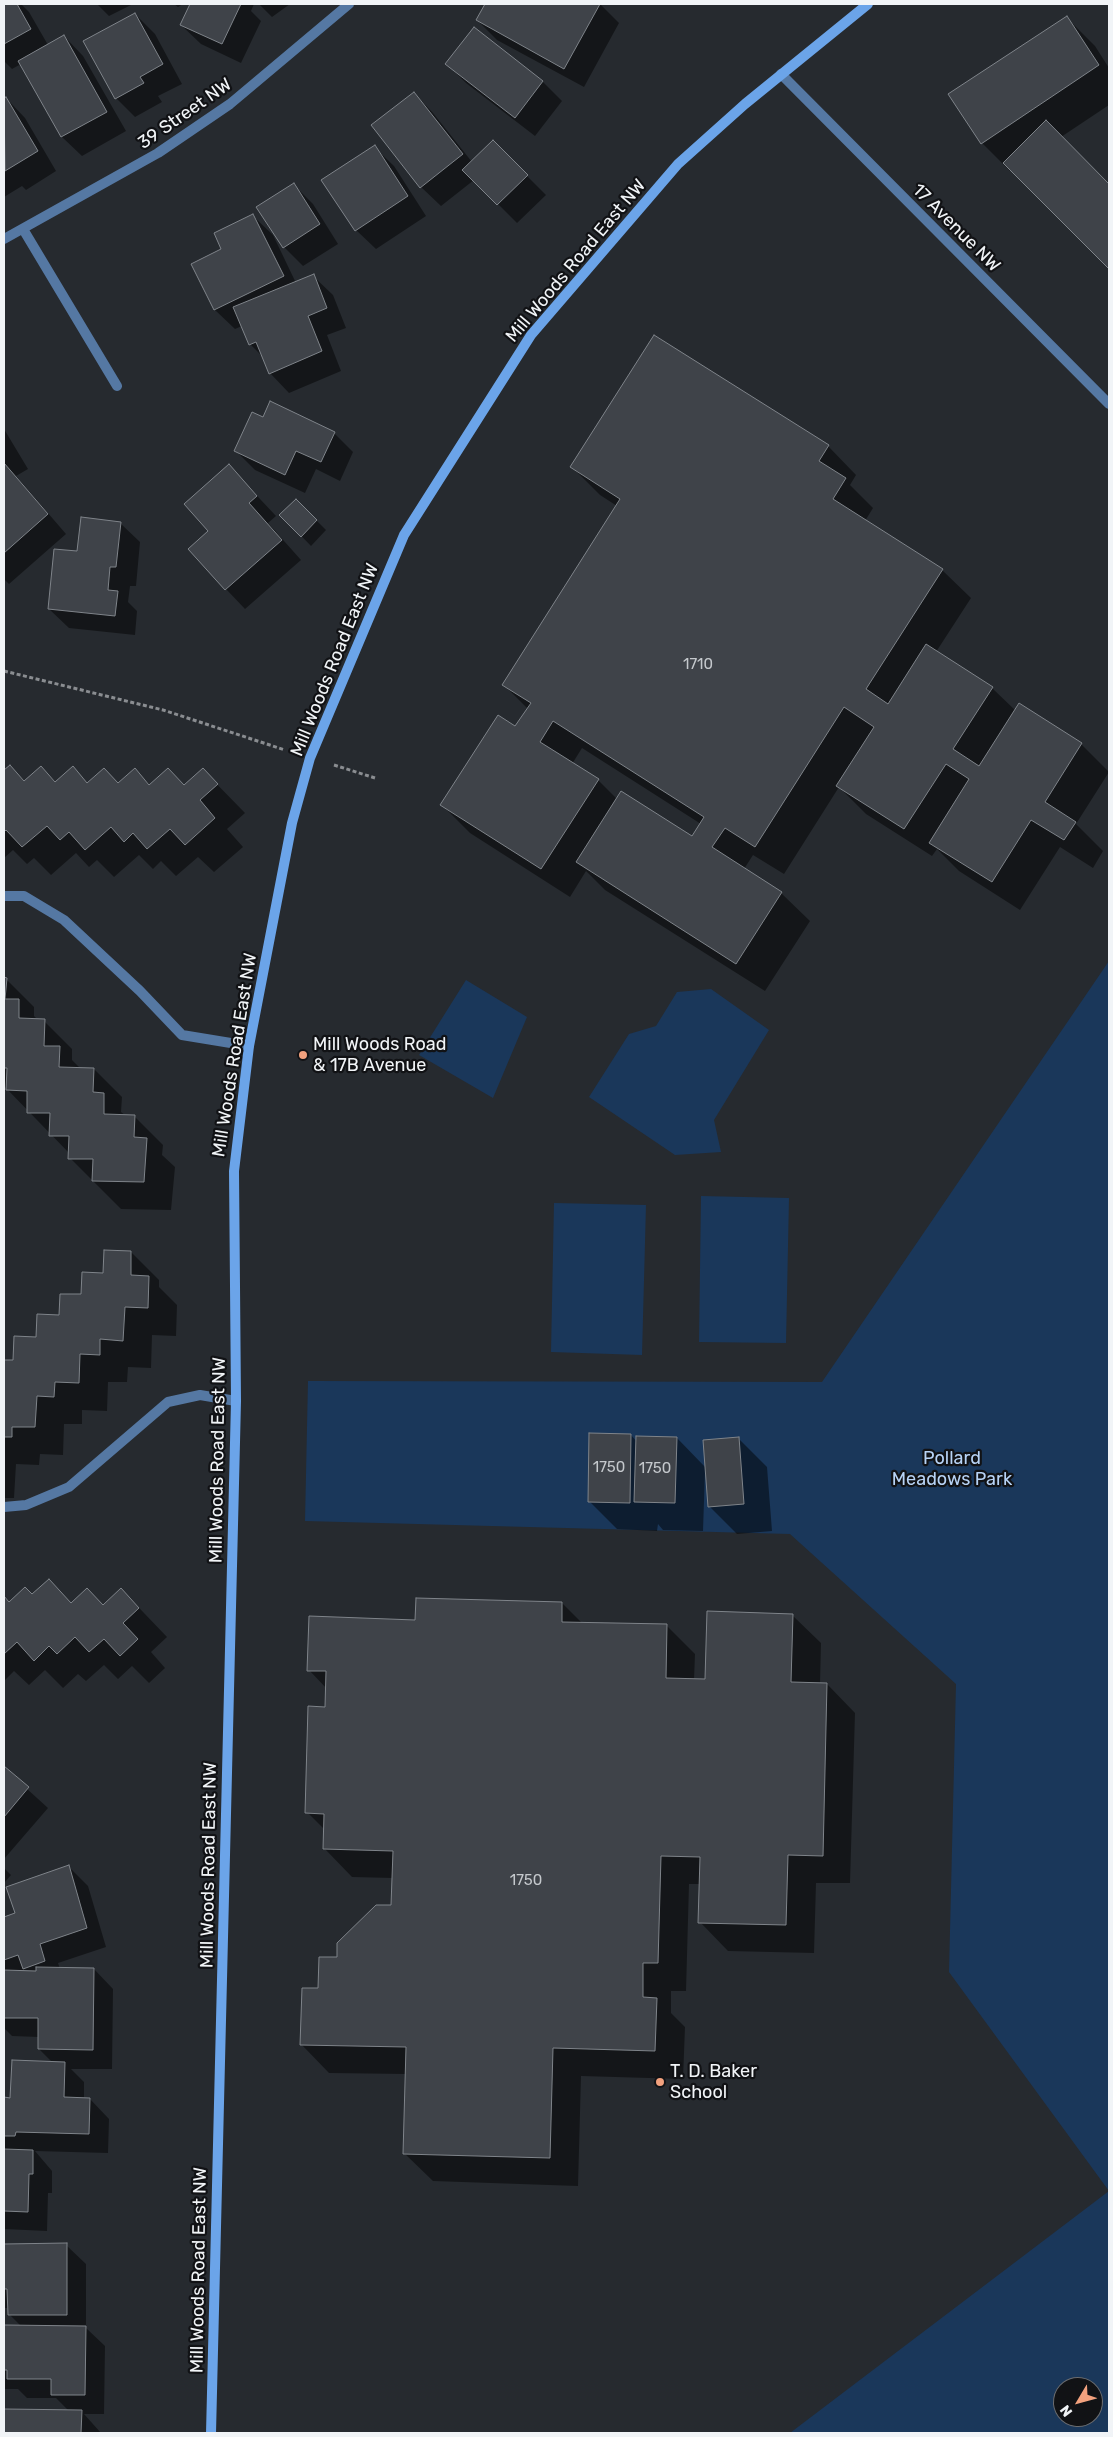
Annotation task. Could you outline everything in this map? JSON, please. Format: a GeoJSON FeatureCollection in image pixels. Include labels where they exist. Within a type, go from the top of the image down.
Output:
{"type":"FeatureCollection","features":[{"type":"Feature","properties":{"kind":"street","name":"39 Street NW"},"geometry":{"type":"LineString","coordinates":[[4,239],[158,153],[230,104],[349,4]]}},
{"type":"Feature","properties":{"kind":"street","name":"Mill Woods Road East NW"},"geometry":{"type":"LineString","coordinates":[[211,2433],[236,1402],[234,1170],[250,1046],[292,823],[310,758],[404,535],[531,335],[678,164],[781,74],[868,4]]}},
{"type":"Feature","properties":{"kind":"street","name":"17 Avenue NW"},"geometry":{"type":"LineString","coordinates":[[781,74],[1109,404]]}},
{"type":"Feature","properties":{"kind":"street"},"geometry":{"type":"LineString","coordinates":[[23,229],[117,386]]}},
{"type":"Feature","properties":{"kind":"street"},"geometry":{"type":"LineString","coordinates":[[4,896],[24,896],[64,920],[182,1035],[250,1046]]}},
{"type":"Feature","properties":{"kind":"street"},"geometry":{"type":"LineString","coordinates":[[4,1507],[26,1505],[69,1487],[168,1402],[200,1395],[236,1402]]}},
{"type":"Feature","properties":{"kind":"path"},"geometry":{"type":"LineString","coordinates":[[4,672],[163,710],[376,778]]}},
{"type":"Feature","properties":{"kind":"green space","name":"Pollard Meadows Park"},"geometry":{"type":"Polygon","coordinates":[[[1109,961],[1109,2191],[949,1972],[956,1684],[790,1534],[305,1521],[308,1381],[822,1382],[1109,961]]]}},
{"type":"Feature","properties":{"kind":"green space"},"geometry":{"type":"Polygon","coordinates":[[[466,980],[527,1017],[493,1098],[419,1055],[466,980]]]}},
{"type":"Feature","properties":{"kind":"green space"},"geometry":{"type":"Polygon","coordinates":[[[711,989],[769,1030],[714,1120],[721,1152],[675,1155],[589,1097],[629,1034],[656,1026],[677,992],[711,989]]]}},
{"type":"Feature","properties":{"kind":"green space"},"geometry":{"type":"Polygon","coordinates":[[[701,1196],[789,1198],[786,1343],[699,1342],[701,1196]]]}},
{"type":"Feature","properties":{"kind":"green space"},"geometry":{"type":"Polygon","coordinates":[[[554,1203],[646,1205],[642,1355],[551,1352],[554,1203]]]}},
{"type":"Feature","properties":{"kind":"green space"},"geometry":{"type":"Polygon","coordinates":[[[1109,2191],[1109,2433],[790,2433],[1109,2191]]]}},
{"type":"Feature","properties":{"kind":"building"},"geometry":{"type":"Polygon","coordinates":[[[4,4],[17,4],[31,29],[4,44],[4,4]]]}},
{"type":"Feature","properties":{"kind":"building"},"geometry":{"type":"Polygon","coordinates":[[[190,4],[241,4],[222,44],[180,25],[190,4]]]}},
{"type":"Feature","properties":{"kind":"building"},"geometry":{"type":"Polygon","coordinates":[[[485,4],[600,4],[564,69],[476,20],[485,4]]]}},
{"type":"Feature","properties":{"kind":"building"},"geometry":{"type":"Polygon","coordinates":[[[135,13],[163,64],[140,77],[144,83],[115,99],[83,41],[135,13]]]}},
{"type":"Feature","properties":{"kind":"building"},"geometry":{"type":"Polygon","coordinates":[[[1067,16],[1099,65],[981,144],[948,94],[1067,16]]]}},
{"type":"Feature","properties":{"kind":"building"},"geometry":{"type":"Polygon","coordinates":[[[474,27],[543,81],[515,118],[445,64],[474,27]]]}},
{"type":"Feature","properties":{"kind":"building"},"geometry":{"type":"Polygon","coordinates":[[[64,35],[107,112],[61,137],[18,61],[64,35]]]}},
{"type":"Feature","properties":{"kind":"building"},"geometry":{"type":"Polygon","coordinates":[[[414,92],[463,154],[420,188],[371,125],[414,92]]]}},
{"type":"Feature","properties":{"kind":"building"},"geometry":{"type":"Polygon","coordinates":[[[6,97],[38,151],[5,171],[4,98],[6,97]]]}},
{"type":"Feature","properties":{"kind":"building"},"geometry":{"type":"Polygon","coordinates":[[[1046,120],[1109,184],[1109,269],[1003,163],[1046,120]]]}},
{"type":"Feature","properties":{"kind":"building"},"geometry":{"type":"Polygon","coordinates":[[[493,140],[528,175],[497,205],[462,170],[493,140]]]}},
{"type":"Feature","properties":{"kind":"building"},"geometry":{"type":"Polygon","coordinates":[[[375,145],[408,196],[355,231],[321,180],[375,145]]]}},
{"type":"Feature","properties":{"kind":"building"},"geometry":{"type":"Polygon","coordinates":[[[294,183],[320,224],[283,248],[256,207],[294,183]]]}},
{"type":"Feature","properties":{"kind":"building"},"geometry":{"type":"Polygon","coordinates":[[[253,214],[284,276],[214,310],[191,264],[221,249],[214,233],[253,214]]]}},
{"type":"Feature","properties":{"kind":"building"},"geometry":{"type":"Polygon","coordinates":[[[314,274],[327,308],[308,316],[322,351],[269,374],[256,342],[249,345],[233,307],[314,274]]]}},
{"type":"Feature","properties":{"kind":"building"},"geometry":{"type":"Polygon","coordinates":[[[654,335],[829,445],[819,461],[846,478],[833,499],[943,569],[866,689],[888,704],[926,644],[993,687],[953,749],[979,766],[1019,703],[1082,743],[1045,802],[1076,822],[1064,840],[1031,820],[992,882],[929,843],[969,779],[946,764],[904,829],[836,786],[874,727],[844,707],[755,847],[725,828],[712,847],[782,892],[736,964],[576,862],[621,791],[692,836],[704,817],[553,721],[540,742],[599,779],[541,869],[440,805],[498,715],[515,726],[531,703],[502,685],[620,499],[570,467],[654,335]]]}},
{"type":"Feature","properties":{"kind":"building"},"geometry":{"type":"Polygon","coordinates":[[[270,401],[335,432],[321,462],[296,451],[285,475],[234,451],[252,412],[263,417],[270,401]]]}},
{"type":"Feature","properties":{"kind":"building"},"geometry":{"type":"Polygon","coordinates":[[[4,463],[48,514],[4,553],[4,463]]]}},
{"type":"Feature","properties":{"kind":"building"},"geometry":{"type":"Polygon","coordinates":[[[229,464],[257,496],[249,503],[282,540],[225,590],[188,549],[208,531],[184,504],[229,464]]]}},
{"type":"Feature","properties":{"kind":"building"},"geometry":{"type":"Polygon","coordinates":[[[296,499],[317,520],[301,537],[279,515],[296,499]]]}},
{"type":"Feature","properties":{"kind":"building"},"geometry":{"type":"Polygon","coordinates":[[[81,517],[121,522],[116,567],[110,567],[108,590],[118,591],[115,616],[48,609],[54,549],[77,551],[81,517]]]}},
{"type":"Feature","properties":{"kind":"building"},"geometry":{"type":"Polygon","coordinates":[[[10,765],[24,781],[41,766],[55,782],[73,766],[87,783],[104,768],[118,783],[135,768],[149,785],[168,768],[184,785],[203,768],[218,784],[200,800],[215,818],[185,845],[170,829],[147,849],[133,833],[124,842],[111,827],[85,850],[69,832],[60,840],[47,826],[22,847],[6,830],[4,832],[4,770],[10,765]]]}},
{"type":"Feature","properties":{"kind":"building"},"geometry":{"type":"Polygon","coordinates":[[[4,977],[7,978],[5,999],[19,999],[19,1018],[45,1019],[44,1046],[60,1046],[59,1067],[94,1068],[93,1092],[104,1093],[104,1114],[135,1115],[134,1137],[147,1138],[144,1182],[92,1181],[93,1159],[68,1159],[69,1136],[49,1136],[50,1113],[27,1113],[27,1091],[6,1090],[7,1068],[4,1068],[4,977]]]}},
{"type":"Feature","properties":{"kind":"building"},"geometry":{"type":"Polygon","coordinates":[[[104,1250],[131,1251],[131,1275],[149,1276],[148,1308],[125,1307],[123,1341],[100,1339],[100,1355],[80,1354],[79,1383],[55,1382],[54,1397],[37,1396],[35,1427],[12,1427],[12,1437],[4,1437],[4,1360],[13,1360],[14,1336],[36,1337],[37,1314],[59,1315],[60,1294],[81,1294],[82,1272],[103,1273],[104,1250]]]}},
{"type":"Feature","properties":{"kind":"building"},"geometry":{"type":"Polygon","coordinates":[[[589,1433],[631,1434],[630,1503],[588,1502],[589,1433]]]}},
{"type":"Feature","properties":{"kind":"building"},"geometry":{"type":"Polygon","coordinates":[[[636,1436],[677,1437],[675,1503],[634,1502],[636,1436]]]}},
{"type":"Feature","properties":{"kind":"building"},"geometry":{"type":"Polygon","coordinates":[[[739,1437],[744,1504],[708,1507],[703,1440],[739,1437]]]}},
{"type":"Feature","properties":{"kind":"building"},"geometry":{"type":"Polygon","coordinates":[[[49,1579],[71,1603],[87,1588],[103,1605],[121,1588],[139,1608],[123,1623],[138,1639],[120,1656],[104,1639],[89,1652],[75,1637],[57,1654],[49,1646],[34,1661],[17,1642],[4,1654],[4,1596],[9,1602],[25,1587],[32,1594],[49,1579]]]}},
{"type":"Feature","properties":{"kind":"building"},"geometry":{"type":"Polygon","coordinates":[[[416,1598],[562,1602],[562,1622],[667,1624],[666,1678],[705,1679],[707,1611],[793,1614],[791,1682],[827,1683],[823,1856],[788,1855],[786,1925],[698,1923],[700,1857],[661,1856],[658,1963],[643,1963],[643,1997],[657,1998],[655,2051],[553,2048],[550,2158],[403,2154],[406,2047],[300,2045],[302,1988],[318,1988],[319,1957],[337,1957],[337,1943],[376,1905],[391,1905],[393,1851],[323,1849],[324,1814],[305,1813],[308,1706],[325,1707],[326,1671],[307,1671],[309,1616],[415,1620],[416,1598]]]}},
{"type":"Feature","properties":{"kind":"building"},"geometry":{"type":"Polygon","coordinates":[[[4,1766],[29,1787],[4,1817],[4,1766]]]}},
{"type":"Feature","properties":{"kind":"building"},"geometry":{"type":"Polygon","coordinates":[[[69,1865],[87,1928],[40,1944],[45,1961],[23,1969],[18,1955],[4,1960],[4,1917],[15,1913],[6,1887],[69,1865]]]}},
{"type":"Feature","properties":{"kind":"building"},"geometry":{"type":"Polygon","coordinates":[[[36,1967],[94,1968],[93,2050],[38,2049],[38,2018],[4,2018],[4,1970],[36,1971],[36,1967]]]}},
{"type":"Feature","properties":{"kind":"building"},"geometry":{"type":"Polygon","coordinates":[[[12,2060],[65,2062],[64,2097],[90,2098],[89,2134],[16,2132],[15,2136],[4,2136],[4,2097],[10,2098],[12,2060]]]}},
{"type":"Feature","properties":{"kind":"building"},"geometry":{"type":"Polygon","coordinates":[[[4,2149],[33,2150],[33,2174],[29,2174],[28,2212],[4,2211],[4,2149]]]}},
{"type":"Feature","properties":{"kind":"building"},"geometry":{"type":"Polygon","coordinates":[[[67,2243],[67,2315],[8,2315],[7,2289],[4,2289],[4,2244],[67,2243]]]}},
{"type":"Feature","properties":{"kind":"building"},"geometry":{"type":"Polygon","coordinates":[[[4,2325],[86,2326],[85,2395],[51,2395],[51,2379],[7,2379],[7,2370],[4,2370],[4,2325]]]}},
{"type":"Feature","properties":{"kind":"building"},"geometry":{"type":"Polygon","coordinates":[[[4,2409],[82,2410],[81,2433],[4,2433],[4,2409]]]}},
{"type":"Feature","properties":{"kind":"place","name":"Mill Woods Road & 17B Avenue"},"geometry":{"type":"Point","coordinates":[303,1055]}},
{"type":"Feature","properties":{"kind":"place","name":"T. D. Baker School"},"geometry":{"type":"Point","coordinates":[660,2082]}}]}
